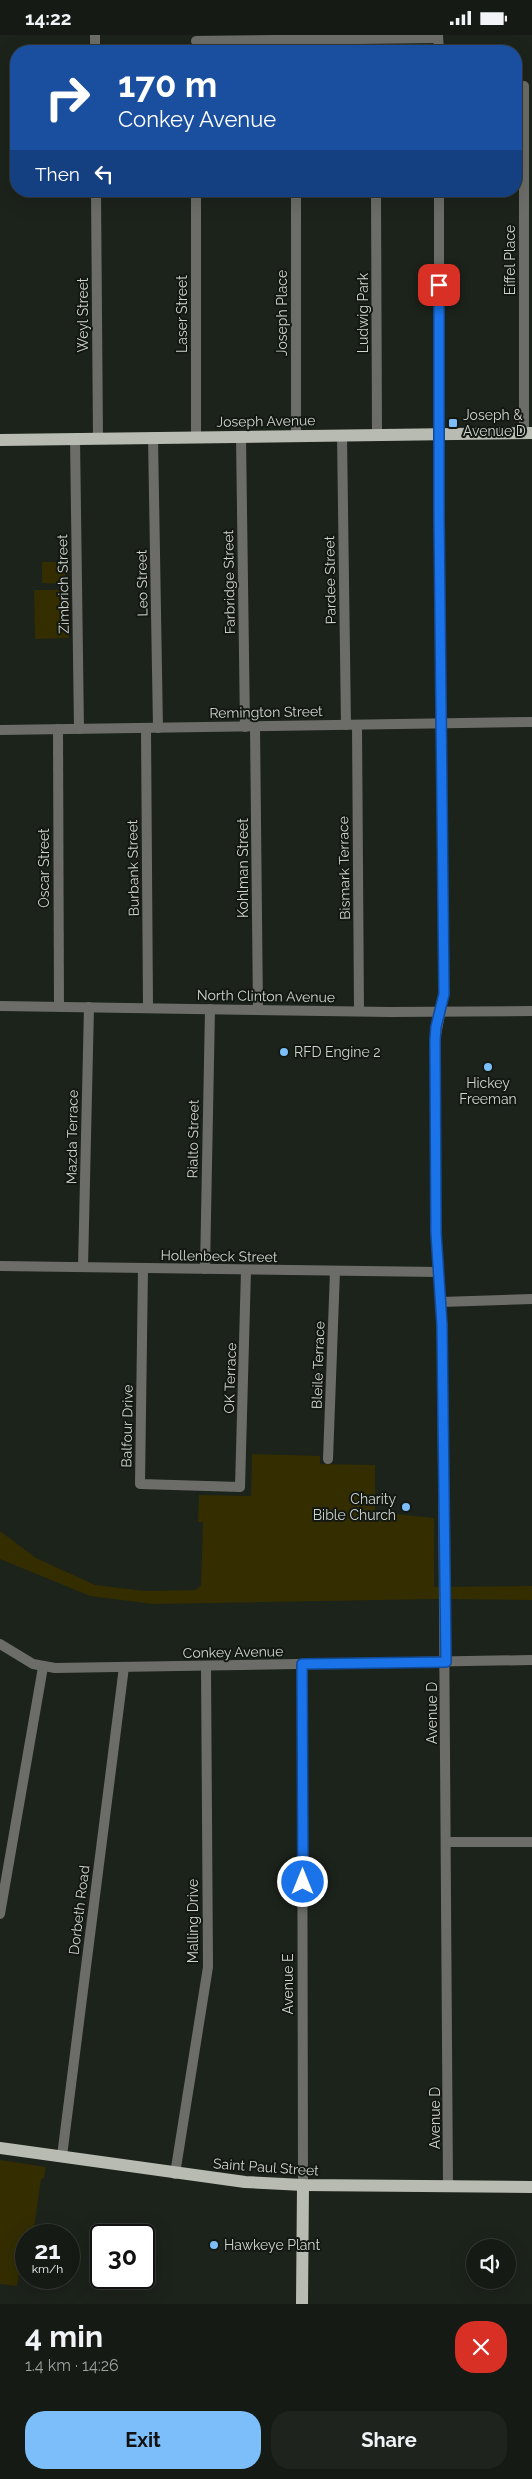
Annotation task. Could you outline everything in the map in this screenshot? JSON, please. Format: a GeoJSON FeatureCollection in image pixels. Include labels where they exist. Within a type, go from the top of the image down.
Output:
{"type":"FeatureCollection","features":[{"type":"Feature","properties":{"kind":"main road","name":"Joseph Avenue"},"geometry":{"type":"LineString","coordinates":[[0,440],[528,433]]}},
{"type":"Feature","properties":{"kind":"main road","name":"Saint Paul Street"},"geometry":{"type":"LineString","coordinates":[[0,2148],[175,2174],[245,2182],[303,2185],[532,2187]]}},
{"type":"Feature","properties":{"kind":"main road","name":"Avenue E"},"geometry":{"type":"LineString","coordinates":[[302,2304],[303,2185]]}},
{"type":"Feature","properties":{"kind":"street"},"geometry":{"type":"LineString","coordinates":[[196,42],[438,36]]}},
{"type":"Feature","properties":{"kind":"street","name":"Eiffel Place"},"geometry":{"type":"LineString","coordinates":[[524,86],[528,433]]}},
{"type":"Feature","properties":{"kind":"street","name":"Weyl Street"},"geometry":{"type":"LineString","coordinates":[[96,197],[98,438]]}},
{"type":"Feature","properties":{"kind":"street","name":"Laser Street"},"geometry":{"type":"LineString","coordinates":[[196,197],[196,437]]}},
{"type":"Feature","properties":{"kind":"street","name":"Joseph Place"},"geometry":{"type":"LineString","coordinates":[[296,197],[296,435]]}},
{"type":"Feature","properties":{"kind":"street","name":"Ludwig Park"},"geometry":{"type":"LineString","coordinates":[[376,197],[377,434]]}},
{"type":"Feature","properties":{"kind":"street","name":"Avenue D"},"geometry":{"type":"LineString","coordinates":[[439,197],[444,994],[435,1033],[446,1662],[448,2186]]}},
{"type":"Feature","properties":{"kind":"street","name":"Pardee Street"},"geometry":{"type":"LineString","coordinates":[[342,435],[351,725]]}},
{"type":"Feature","properties":{"kind":"street","name":"Leo Street"},"geometry":{"type":"LineString","coordinates":[[154,437],[158,728]]}},
{"type":"Feature","properties":{"kind":"street","name":"Farbridge Street"},"geometry":{"type":"LineString","coordinates":[[241,437],[250,727]]}},
{"type":"Feature","properties":{"kind":"street","name":"Zimbrich Street"},"geometry":{"type":"LineString","coordinates":[[75,438],[79,729]]}},
{"type":"Feature","properties":{"kind":"street","name":"Remington Street"},"geometry":{"type":"LineString","coordinates":[[0,730],[532,722]]}},
{"type":"Feature","properties":{"kind":"street","name":"Bismark Terrace"},"geometry":{"type":"LineString","coordinates":[[351,725],[359,1011]]}},
{"type":"Feature","properties":{"kind":"street","name":"Kohlman Street"},"geometry":{"type":"LineString","coordinates":[[250,727],[258,1010]]}},
{"type":"Feature","properties":{"kind":"street","name":"Burbank Street"},"geometry":{"type":"LineString","coordinates":[[146,728],[148,1008]]}},
{"type":"Feature","properties":{"kind":"street","name":"Oscar Street"},"geometry":{"type":"LineString","coordinates":[[58,729],[59,1007]]}},
{"type":"Feature","properties":{"kind":"street","name":"North Clinton Avenue"},"geometry":{"type":"LineString","coordinates":[[0,1005],[258,1010],[532,1011]]}},
{"type":"Feature","properties":{"kind":"street","name":"Mazda Terrace"},"geometry":{"type":"LineString","coordinates":[[83,1267],[89,1007]]}},
{"type":"Feature","properties":{"kind":"street","name":"Rialto Street"},"geometry":{"type":"LineString","coordinates":[[205,1269],[210,1009]]}},
{"type":"Feature","properties":{"kind":"street","name":"Hollenbeck Street"},"geometry":{"type":"LineString","coordinates":[[0,1266],[438,1272]]}},
{"type":"Feature","properties":{"kind":"street","name":"Balfour Drive"},"geometry":{"type":"LineString","coordinates":[[143,1268],[140,1484],[240,1487]]}},
{"type":"Feature","properties":{"kind":"street","name":"OK Terrace"},"geometry":{"type":"LineString","coordinates":[[240,1487],[246,1270]]}},
{"type":"Feature","properties":{"kind":"street","name":"Bleile Terrace"},"geometry":{"type":"LineString","coordinates":[[328,1459],[335,1271]]}},
{"type":"Feature","properties":{"kind":"street"},"geometry":{"type":"LineString","coordinates":[[441,1302],[532,1299]]}},
{"type":"Feature","properties":{"kind":"street","name":"Conkey Avenue"},"geometry":{"type":"LineString","coordinates":[[0,1644],[20,1658],[43,1667],[532,1661]]}},
{"type":"Feature","properties":{"kind":"street","name":"Avenue E"},"geometry":{"type":"LineString","coordinates":[[302,1664],[303,2185]]}},
{"type":"Feature","properties":{"kind":"street","name":"Malling Drive"},"geometry":{"type":"LineString","coordinates":[[175,2174],[208,1967],[206,1666]]}},
{"type":"Feature","properties":{"kind":"street"},"geometry":{"type":"LineString","coordinates":[[0,1914],[43,1667]]}},
{"type":"Feature","properties":{"kind":"street","name":"Dorbeth Road"},"geometry":{"type":"LineString","coordinates":[[62,2156],[124,1667]]}},
{"type":"Feature","properties":{"kind":"street"},"geometry":{"type":"LineString","coordinates":[[447,1842],[532,1842]]}},
{"type":"Feature","properties":{"kind":"shaded area"},"geometry":{"type":"Polygon","coordinates":[[[42,562],[65,562],[65,584],[42,583],[42,562]]]}},
{"type":"Feature","properties":{"kind":"shaded area"},"geometry":{"type":"Polygon","coordinates":[[[34,590],[67,590],[69,638],[35,639],[34,590]]]}},
{"type":"Feature","properties":{"kind":"shaded area"},"geometry":{"type":"Polygon","coordinates":[[[252,1454],[320,1456],[320,1464],[375,1465],[375,1512],[434,1518],[434,1587],[532,1586],[532,1600],[434,1599],[153,1604],[90,1596],[0,1559],[0,1531],[36,1558],[95,1585],[146,1591],[196,1590],[201,1585],[203,1522],[198,1522],[199,1495],[251,1496],[252,1454]]]}},
{"type":"Feature","properties":{"kind":"shaded area"},"geometry":{"type":"Polygon","coordinates":[[[0,2160],[46,2167],[44,2178],[41,2179],[35,2224],[15,2224],[15,2286],[0,2284],[0,2160]]]}},
{"type":"Feature","properties":{"kind":"place","name":"Joseph & Avenue D"},"geometry":{"type":"Point","coordinates":[453,423]}},
{"type":"Feature","properties":{"kind":"place","name":"RFD Engine 2"},"geometry":{"type":"Point","coordinates":[284,1052]}},
{"type":"Feature","properties":{"kind":"place","name":"Hickey Freeman"},"geometry":{"type":"Point","coordinates":[488,1067]}},
{"type":"Feature","properties":{"kind":"place","name":"Charity Bible Church"},"geometry":{"type":"Point","coordinates":[406,1507]}},
{"type":"Feature","properties":{"kind":"place","name":"Hawkeye Plant"},"geometry":{"type":"Point","coordinates":[214,2245]}},
{"type":"Feature","properties":{"kind":"route"},"geometry":{"type":"LineString","coordinates":[[303,1882],[302,1664],[446,1662],[442,1325],[436,1233],[435,1040],[437,1021],[443,1006],[444,994],[439,516],[439,285]]}}]}
